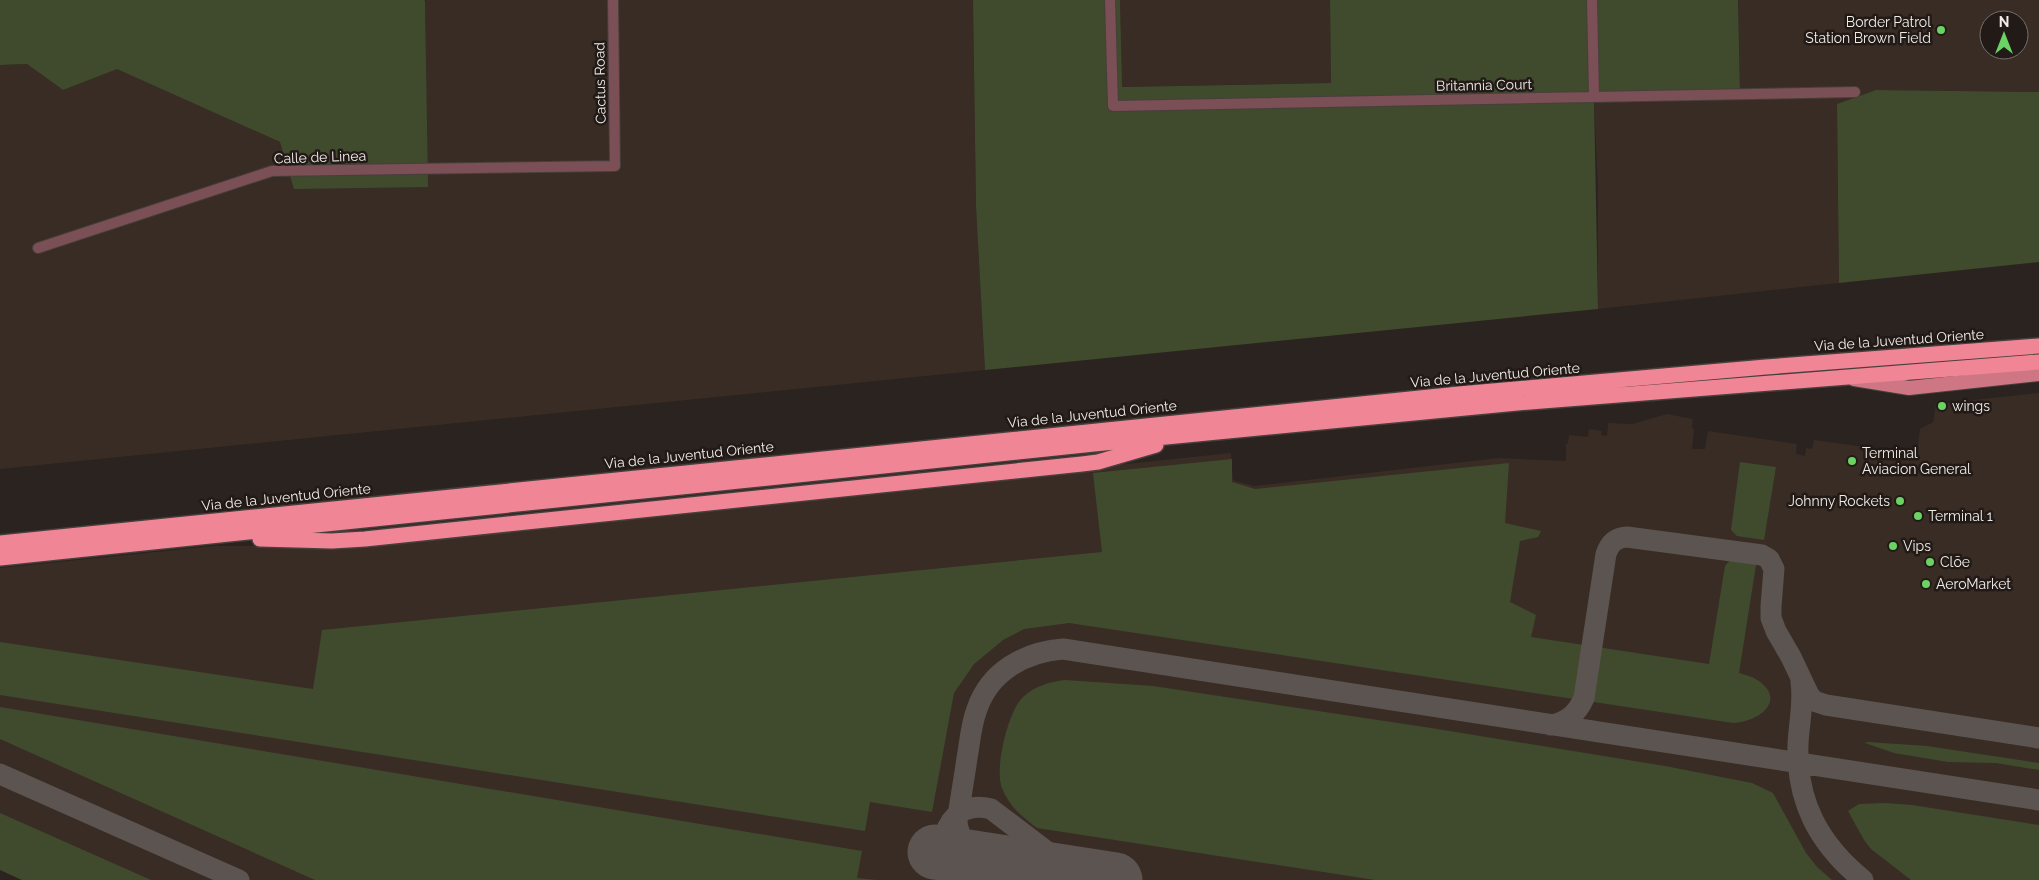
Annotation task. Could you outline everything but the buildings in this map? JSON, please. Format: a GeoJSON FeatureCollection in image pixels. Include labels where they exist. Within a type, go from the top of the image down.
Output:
{"type":"FeatureCollection","features":[{"type":"Feature","properties":{"kind":"highway","name":"Via de la Juventud Oriente"},"geometry":{"type":"LineString","coordinates":[[0,558],[1189,435],[1766,367],[2039,346]]}},
{"type":"Feature","properties":{"kind":"highway","name":"Via de la Juventud Oriente"},"geometry":{"type":"LineString","coordinates":[[0,543],[1449,395],[1515,396],[1849,378],[2039,362]]}},
{"type":"Feature","properties":{"kind":"main road"},"geometry":{"type":"LineString","coordinates":[[1849,378],[1910,388],[2039,374]]}},
{"type":"Feature","properties":{"kind":"street","name":"Cactus Road"},"geometry":{"type":"LineString","coordinates":[[613,0],[615,166]]}},
{"type":"Feature","properties":{"kind":"street","name":"Britannia Court"},"geometry":{"type":"LineString","coordinates":[[1110,0],[1112,106],[1855,92]]}},
{"type":"Feature","properties":{"kind":"street"},"geometry":{"type":"LineString","coordinates":[[1592,0],[1594,96]]}},
{"type":"Feature","properties":{"kind":"street","name":"Calle de Linea"},"geometry":{"type":"LineString","coordinates":[[38,248],[272,171],[615,166]]}},
{"type":"Feature","properties":{"kind":"shaded area"},"geometry":{"type":"Polygon","coordinates":[[[424,0],[973,0],[976,207],[985,370],[0,469],[0,65],[27,64],[63,90],[117,68],[280,142],[427,187],[424,0]]]}},
{"type":"Feature","properties":{"kind":"shaded area"},"geometry":{"type":"Polygon","coordinates":[[[1120,0],[1330,0],[1331,83],[1121,87],[1120,0]]]}},
{"type":"Feature","properties":{"kind":"shaded area"},"geometry":{"type":"Polygon","coordinates":[[[1738,0],[2039,0],[2039,92],[1876,90],[1837,104],[1839,283],[1598,309],[1598,190],[1594,97],[1740,94],[1738,0]]]}},
{"type":"Feature","properties":{"kind":"shaded area"},"geometry":{"type":"Polygon","coordinates":[[[2039,393],[2039,880],[22,880],[0,870],[0,568],[214,546],[313,546],[931,489],[1116,465],[1231,453],[1233,480],[1254,486],[1498,458],[1566,461],[1566,444],[1568,443],[1569,435],[1588,437],[1589,429],[1602,431],[1601,435],[1607,436],[1608,423],[1632,424],[1667,414],[1693,419],[1692,449],[1705,449],[1708,431],[1797,444],[1796,454],[1805,456],[1806,448],[1812,449],[1814,440],[1917,454],[1920,429],[1933,422],[1936,404],[2039,393]]]}},
{"type":"Feature","properties":{"kind":"green space"},"geometry":{"type":"Polygon","coordinates":[[[0,0],[424,0],[428,187],[294,189],[280,142],[117,69],[63,90],[27,64],[0,65],[0,0]]]}},
{"type":"Feature","properties":{"kind":"green space"},"geometry":{"type":"Polygon","coordinates":[[[973,0],[1120,0],[1122,87],[1331,83],[1330,0],[1738,0],[1740,94],[1594,97],[1598,309],[985,370],[976,207],[973,0]]]}},
{"type":"Feature","properties":{"kind":"green space"},"geometry":{"type":"Polygon","coordinates":[[[1876,90],[2039,92],[2039,262],[1839,283],[1837,104],[1876,90]]]}},
{"type":"Feature","properties":{"kind":"green space"},"geometry":{"type":"Polygon","coordinates":[[[1232,459],[1232,482],[1255,489],[1509,463],[1505,523],[1541,531],[1538,537],[1520,541],[1510,602],[1536,615],[1531,637],[1709,664],[1725,566],[1732,558],[1753,561],[1756,565],[1739,673],[1754,678],[1764,686],[1769,693],[1770,701],[1767,708],[1753,718],[1733,723],[1069,623],[1024,629],[1003,640],[974,664],[954,693],[932,812],[870,802],[865,831],[0,695],[0,642],[313,689],[322,630],[1102,552],[1093,473],[1232,459]]]}},
{"type":"Feature","properties":{"kind":"green space"},"geometry":{"type":"Polygon","coordinates":[[[1740,462],[1776,467],[1764,540],[1737,536],[1731,530],[1740,462]]]}},
{"type":"Feature","properties":{"kind":"green space"},"geometry":{"type":"Polygon","coordinates":[[[1065,680],[1153,686],[1431,728],[1665,766],[1752,783],[1773,793],[1806,853],[1817,867],[1832,880],[1375,880],[1037,828],[1016,811],[1002,788],[1000,779],[1001,755],[1008,727],[1017,704],[1032,690],[1042,685],[1065,680]]]}},
{"type":"Feature","properties":{"kind":"green space"},"geometry":{"type":"Polygon","coordinates":[[[0,707],[862,851],[857,878],[876,880],[315,880],[0,739],[0,707]]]}},
{"type":"Feature","properties":{"kind":"green space"},"geometry":{"type":"Polygon","coordinates":[[[1865,743],[1927,746],[2039,763],[2039,770],[1996,763],[1948,762],[1894,753],[1865,743]]]}},
{"type":"Feature","properties":{"kind":"green space"},"geometry":{"type":"Polygon","coordinates":[[[1859,804],[1912,805],[2039,825],[2039,880],[1911,880],[1871,849],[1848,811],[1859,804]]]}},
{"type":"Feature","properties":{"kind":"green space"},"geometry":{"type":"Polygon","coordinates":[[[0,813],[151,880],[22,880],[0,870],[0,813]]]}},
{"type":"Feature","properties":{"kind":"taxiway"},"geometry":{"type":"LineString","coordinates":[[1551,725],[1562,722],[1571,716],[1578,709],[1584,698],[1606,554],[1614,542],[1627,537],[1762,555],[1769,559],[1774,569],[1771,618],[1809,695],[1814,701],[1826,705],[2039,738]]}},
{"type":"Feature","properties":{"kind":"taxiway"},"geometry":{"type":"LineString","coordinates":[[986,860],[975,853],[963,841],[957,823],[973,721],[977,709],[991,684],[1011,666],[1035,654],[1063,649],[2039,800]]}},
{"type":"Feature","properties":{"kind":"taxiway"},"geometry":{"type":"LineString","coordinates":[[1801,682],[1802,698],[1798,765],[1806,803],[1813,820],[1834,852],[1863,880]]}},
{"type":"Feature","properties":{"kind":"taxiway"},"geometry":{"type":"LineString","coordinates":[[0,774],[239,880]]}},
{"type":"Feature","properties":{"kind":"taxiway"},"geometry":{"type":"LineString","coordinates":[[1026,866],[1009,865],[980,876],[970,875],[957,869],[948,859],[945,847],[946,834],[951,822],[960,813],[974,808],[991,809],[1070,869],[1089,876]]}},
{"type":"Feature","properties":{"kind":"runway"},"geometry":{"type":"LineString","coordinates":[[935,852],[1115,880]]}},
{"type":"Feature","properties":{"kind":"place","name":"Border Patrol Station Brown Field"},"geometry":{"type":"Point","coordinates":[1941,30]}},
{"type":"Feature","properties":{"kind":"place","name":"wings"},"geometry":{"type":"Point","coordinates":[1942,406]}},
{"type":"Feature","properties":{"kind":"place","name":"Terminal Aviacion General"},"geometry":{"type":"Point","coordinates":[1852,461]}},
{"type":"Feature","properties":{"kind":"place","name":"Johnny Rockets"},"geometry":{"type":"Point","coordinates":[1900,501]}},
{"type":"Feature","properties":{"kind":"place","name":"Terminal 1"},"geometry":{"type":"Point","coordinates":[1918,516]}},
{"type":"Feature","properties":{"kind":"place","name":"Vips"},"geometry":{"type":"Point","coordinates":[1893,546]}},
{"type":"Feature","properties":{"kind":"place","name":"Clōe"},"geometry":{"type":"Point","coordinates":[1930,562]}},
{"type":"Feature","properties":{"kind":"place","name":"AeroMarket"},"geometry":{"type":"Point","coordinates":[1926,584]}}]}
